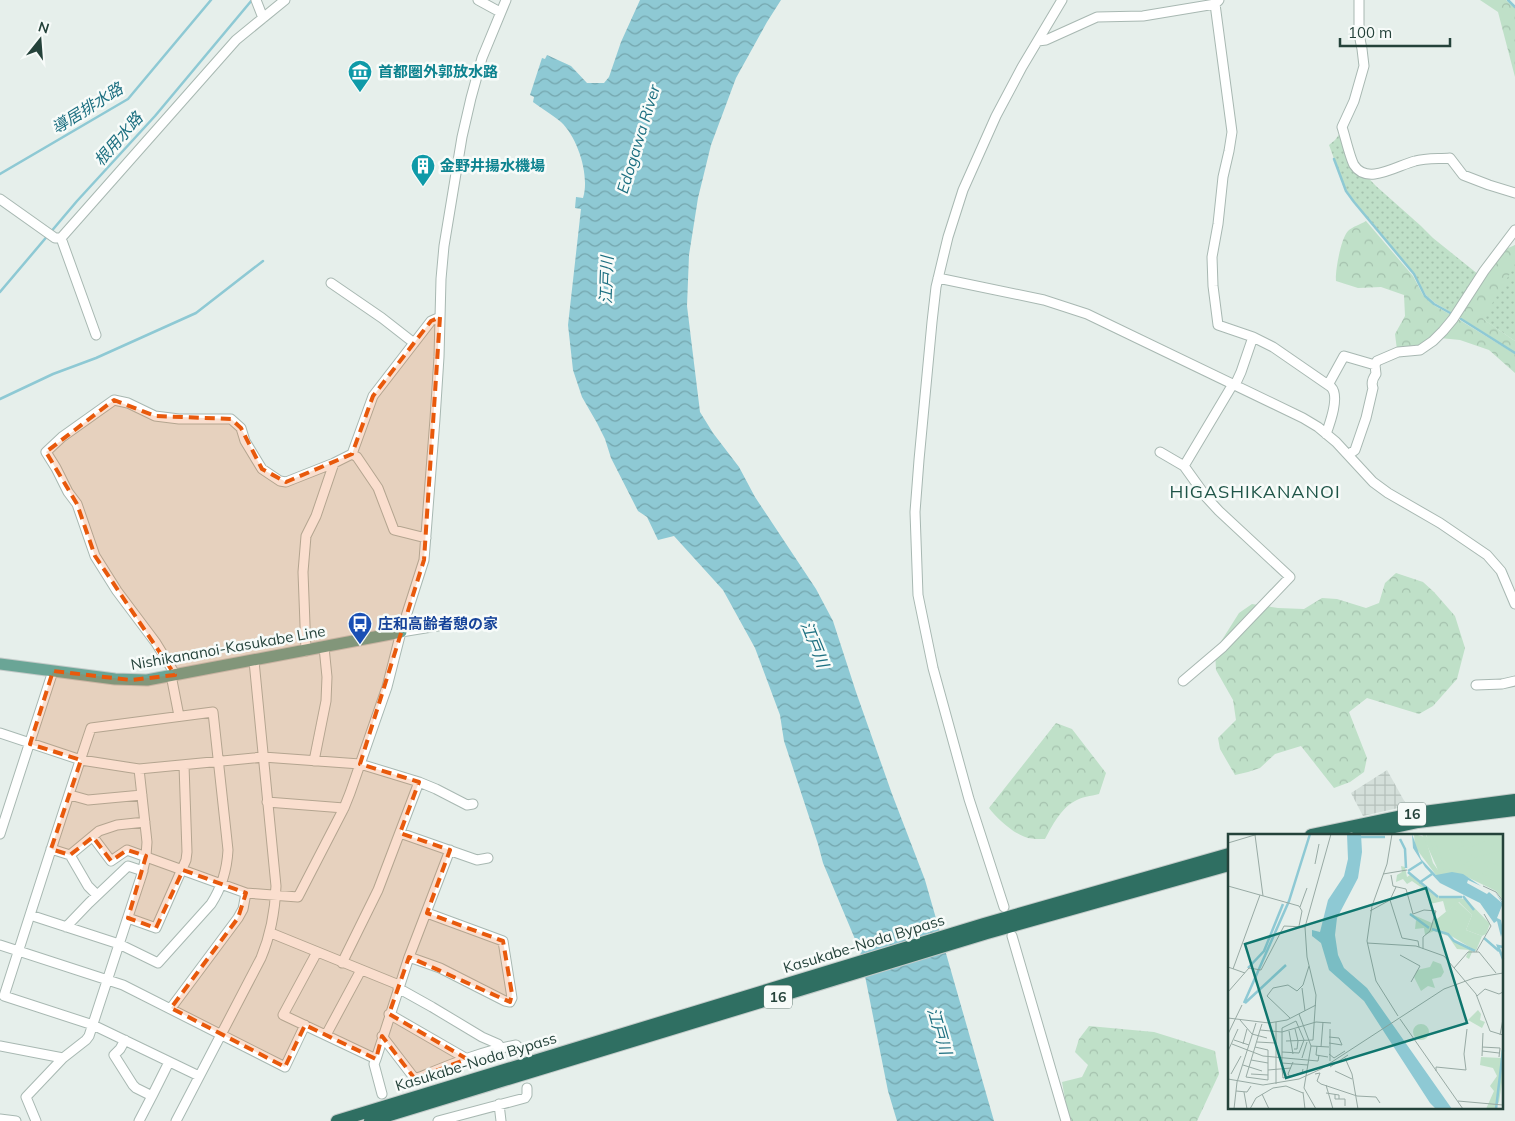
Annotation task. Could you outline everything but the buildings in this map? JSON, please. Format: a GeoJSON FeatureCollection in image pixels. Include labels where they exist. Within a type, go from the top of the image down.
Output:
{"type":"FeatureCollection","features":[{"type":"Feature","properties":{"kind":"highway","name":"16"},"geometry":{"type":"LineString","coordinates":[[1316,834],[1416,813],[1515,800]]}},
{"type":"Feature","properties":{"kind":"highway","name":"16"},"geometry":{"type":"LineString","coordinates":[[1363,834],[1418,822],[1515,810]]}},
{"type":"Feature","properties":{"kind":"highway","name":"Kasukabe-Noda Bypass"},"geometry":{"type":"LineString","coordinates":[[337,1121],[568,1056],[1228,854]]}},
{"type":"Feature","properties":{"kind":"highway","name":"Kasukabe-Noda Bypass"},"geometry":{"type":"LineString","coordinates":[[985,929],[1228,864]]}},
{"type":"Feature","properties":{"kind":"highway","name":"Kasukabe-Noda Bypass"},"geometry":{"type":"LineString","coordinates":[[370,1121],[568,1056]]}},
{"type":"Feature","properties":{"kind":"main road","name":"Nishikananoi-Kasukabe Line"},"geometry":{"type":"LineString","coordinates":[[0,664],[131,680],[147,680],[401,632]]}},
{"type":"Feature","properties":{"kind":"street"},"geometry":{"type":"LineString","coordinates":[[256,0],[262,18]]}},
{"type":"Feature","properties":{"kind":"street"},"geometry":{"type":"LineString","coordinates":[[0,199],[55,238],[61,238],[236,40],[285,0]]}},
{"type":"Feature","properties":{"kind":"street"},"geometry":{"type":"LineString","coordinates":[[478,0],[500,12]]}},
{"type":"Feature","properties":{"kind":"street"},"geometry":{"type":"LineString","coordinates":[[93,837],[111,861],[127,850],[246,893],[298,896],[344,808],[387,687],[401,632],[424,560],[437,393],[444,246],[462,137],[482,58],[506,0]]}},
{"type":"Feature","properties":{"kind":"street"},"geometry":{"type":"LineString","coordinates":[[1004,907],[961,770],[933,668],[920,604],[915,512],[932,322],[938,278],[948,237],[963,190],[996,116],[1062,0]]}},
{"type":"Feature","properties":{"kind":"street"},"geometry":{"type":"LineString","coordinates":[[1359,0],[1359,34],[1364,66],[1354,101],[1342,127],[1354,165],[1367,174],[1377,174],[1416,160],[1450,158],[1463,175],[1489,186],[1515,193]]}},
{"type":"Feature","properties":{"kind":"street"},"geometry":{"type":"LineString","coordinates":[[1038,41],[1046,40],[1097,17],[1143,16],[1217,2],[1232,132],[1223,178],[1212,257],[1218,325],[1254,337],[1273,347],[1289,356],[1334,390],[1336,397],[1326,434]]}},
{"type":"Feature","properties":{"kind":"street"},"geometry":{"type":"LineString","coordinates":[[1348,455],[1355,450],[1366,418],[1377,361],[1398,352],[1420,350],[1433,341],[1453,319],[1484,271],[1515,230]]}},
{"type":"Feature","properties":{"kind":"street"},"geometry":{"type":"LineString","coordinates":[[61,238],[96,335]]}},
{"type":"Feature","properties":{"kind":"street"},"geometry":{"type":"LineString","coordinates":[[938,278],[1044,300],[1075,309],[1303,418],[1326,434],[1373,482],[1488,555],[1501,571],[1515,604]]}},
{"type":"Feature","properties":{"kind":"street"},"geometry":{"type":"LineString","coordinates":[[331,283],[382,318],[414,343]]}},
{"type":"Feature","properties":{"kind":"street"},"geometry":{"type":"LineString","coordinates":[[179,716],[173,675],[156,643],[117,591],[95,556],[77,504],[68,492],[46,452],[62,437],[114,400],[128,403],[155,416],[180,419],[231,419],[241,428],[245,441],[262,469],[280,481],[286,482],[352,454],[374,396],[431,321],[440,317]]}},
{"type":"Feature","properties":{"kind":"street"},"geometry":{"type":"LineString","coordinates":[[1184,466],[1234,385],[1254,337]]}},
{"type":"Feature","properties":{"kind":"street"},"geometry":{"type":"LineString","coordinates":[[1328,385],[1344,356],[1375,365]]}},
{"type":"Feature","properties":{"kind":"street"},"geometry":{"type":"LineString","coordinates":[[1160,452],[1184,466],[1219,511],[1290,577],[1223,647],[1183,681]]}},
{"type":"Feature","properties":{"kind":"street"},"geometry":{"type":"LineString","coordinates":[[352,454],[357,457],[378,488],[394,530],[426,538]]}},
{"type":"Feature","properties":{"kind":"street"},"geometry":{"type":"LineString","coordinates":[[306,651],[303,572],[306,536],[316,516],[334,463]]}},
{"type":"Feature","properties":{"kind":"street"},"geometry":{"type":"LineString","coordinates":[[401,632],[456,623]]}},
{"type":"Feature","properties":{"kind":"street"},"geometry":{"type":"LineString","coordinates":[[314,761],[326,701],[327,677],[324,647]]}},
{"type":"Feature","properties":{"kind":"street"},"geometry":{"type":"LineString","coordinates":[[176,1121],[262,958],[274,919],[276,895],[254,661]]}},
{"type":"Feature","properties":{"kind":"street"},"geometry":{"type":"LineString","coordinates":[[1,830],[53,671]]}},
{"type":"Feature","properties":{"kind":"street"},"geometry":{"type":"LineString","coordinates":[[1476,685],[1502,684],[1515,681]]}},
{"type":"Feature","properties":{"kind":"street"},"geometry":{"type":"LineString","coordinates":[[30,915],[119,944],[158,963],[211,904],[221,884],[227,862],[228,850],[213,712],[91,728],[18,950],[4,996],[93,1025],[199,1076]]}},
{"type":"Feature","properties":{"kind":"street"},"geometry":{"type":"LineString","coordinates":[[0,734],[81,760],[139,769],[264,757],[360,764],[418,782],[467,805],[473,804]]}},
{"type":"Feature","properties":{"kind":"street"},"geometry":{"type":"LineString","coordinates":[[128,918],[156,928],[183,870],[187,852],[184,765]]}},
{"type":"Feature","properties":{"kind":"street"},"geometry":{"type":"LineString","coordinates":[[36,1121],[26,1097],[63,1058],[86,1040],[93,1025],[143,871],[146,856],[145,822],[139,769]]}},
{"type":"Feature","properties":{"kind":"street"},"geometry":{"type":"LineString","coordinates":[[342,962],[378,890],[418,782]]}},
{"type":"Feature","properties":{"kind":"street"},"geometry":{"type":"LineString","coordinates":[[70,795],[88,800],[142,795]]}},
{"type":"Feature","properties":{"kind":"street"},"geometry":{"type":"LineString","coordinates":[[267,802],[344,808]]}},
{"type":"Feature","properties":{"kind":"street"},"geometry":{"type":"LineString","coordinates":[[70,855],[99,831],[117,825],[145,822]]}},
{"type":"Feature","properties":{"kind":"street"},"geometry":{"type":"LineString","coordinates":[[400,833],[477,860],[488,858]]}},
{"type":"Feature","properties":{"kind":"street"},"geometry":{"type":"LineString","coordinates":[[51,849],[70,855],[88,886],[97,895]]}},
{"type":"Feature","properties":{"kind":"street"},"geometry":{"type":"LineString","coordinates":[[382,1094],[374,1064],[409,957],[450,850]]}},
{"type":"Feature","properties":{"kind":"street"},"geometry":{"type":"LineString","coordinates":[[66,927],[128,866],[143,871]]}},
{"type":"Feature","properties":{"kind":"street"},"geometry":{"type":"LineString","coordinates":[[171,1008],[233,926],[243,908],[246,893]]}},
{"type":"Feature","properties":{"kind":"street"},"geometry":{"type":"LineString","coordinates":[[409,957],[440,968],[504,1000],[510,1002],[512,998],[503,941],[427,913]]}},
{"type":"Feature","properties":{"kind":"street"},"geometry":{"type":"LineString","coordinates":[[271,933],[399,987],[482,1037],[498,1044],[501,1048]]}},
{"type":"Feature","properties":{"kind":"street"},"geometry":{"type":"LineString","coordinates":[[1012,936],[1066,1121]]}},
{"type":"Feature","properties":{"kind":"street"},"geometry":{"type":"LineString","coordinates":[[0,944],[108,979],[171,1008],[285,1067],[306,1025]]}},
{"type":"Feature","properties":{"kind":"street"},"geometry":{"type":"LineString","coordinates":[[317,952],[283,1015],[376,1059]]}},
{"type":"Feature","properties":{"kind":"street"},"geometry":{"type":"LineString","coordinates":[[326,1035],[361,970]]}},
{"type":"Feature","properties":{"kind":"street"},"geometry":{"type":"LineString","coordinates":[[389,1014],[467,1059]]}},
{"type":"Feature","properties":{"kind":"street"},"geometry":{"type":"LineString","coordinates":[[382,1036],[415,1079],[501,1048],[517,1046],[520,1053]]}},
{"type":"Feature","properties":{"kind":"street"},"geometry":{"type":"LineString","coordinates":[[125,1040],[114,1055],[133,1085],[152,1096]]}},
{"type":"Feature","properties":{"kind":"street"},"geometry":{"type":"LineString","coordinates":[[0,1046],[63,1058]]}},
{"type":"Feature","properties":{"kind":"street"},"geometry":{"type":"LineString","coordinates":[[139,1121],[169,1062]]}},
{"type":"Feature","properties":{"kind":"street"},"geometry":{"type":"LineString","coordinates":[[438,1121],[525,1098],[527,1088]]}},
{"type":"Feature","properties":{"kind":"street"},"geometry":{"type":"LineString","coordinates":[[499,1104],[500,1121]]}},
{"type":"Feature","properties":{"kind":"street"},"geometry":{"type":"LineString","coordinates":[[0,1119],[16,1121]]}},
{"type":"Feature","properties":{"kind":"highlighted area"},"geometry":{"type":"Polygon","coordinates":[[[440,317],[424,560],[360,764],[419,782],[400,833],[450,850],[427,913],[503,941],[512,994],[510,1002],[409,957],[389,1014],[467,1059],[415,1079],[382,1036],[376,1059],[305,1025],[285,1067],[171,1008],[238,918],[246,893],[183,870],[156,928],[128,918],[146,856],[127,850],[111,861],[93,837],[70,855],[51,849],[81,760],[30,744],[53,671],[131,680],[175,675],[95,556],[77,504],[46,452],[114,400],[155,416],[231,419],[241,428],[262,469],[286,482],[352,454],[373,396],[431,321],[440,317]]]}},
{"type":"Feature","properties":{"kind":"shaded area"},"geometry":{"type":"Polygon","coordinates":[[[1387,770],[1407,806],[1363,816],[1351,793],[1387,770]]]}},
{"type":"Feature","properties":{"kind":"green space"},"geometry":{"type":"Polygon","coordinates":[[[1480,0],[1506,0],[1515,8],[1515,77],[1498,12],[1480,0]]]}},
{"type":"Feature","properties":{"kind":"green space"},"geometry":{"type":"Polygon","coordinates":[[[1341,132],[1351,160],[1376,186],[1433,238],[1479,275],[1454,314],[1435,303],[1426,295],[1412,271],[1362,213],[1344,186],[1329,145],[1341,132]]]}},
{"type":"Feature","properties":{"kind":"green space"},"geometry":{"type":"Polygon","coordinates":[[[1366,221],[1413,276],[1423,295],[1435,306],[1453,316],[1425,345],[1397,350],[1395,334],[1405,316],[1404,295],[1381,287],[1358,288],[1336,281],[1336,270],[1345,235],[1348,231],[1366,221]]]}},
{"type":"Feature","properties":{"kind":"green space"},"geometry":{"type":"Polygon","coordinates":[[[1515,245],[1515,341],[1465,307],[1515,245]]]}},
{"type":"Feature","properties":{"kind":"green space"},"geometry":{"type":"Polygon","coordinates":[[[1515,245],[1515,265],[1483,319],[1515,341],[1515,353],[1458,316],[1506,249],[1515,245]]]}},
{"type":"Feature","properties":{"kind":"green space"},"geometry":{"type":"Polygon","coordinates":[[[1458,319],[1515,354],[1515,373],[1489,350],[1460,340],[1440,338],[1458,319]]]}},
{"type":"Feature","properties":{"kind":"green space"},"geometry":{"type":"Polygon","coordinates":[[[1396,573],[1423,582],[1455,616],[1465,648],[1457,679],[1433,706],[1419,714],[1367,698],[1349,712],[1367,758],[1364,772],[1350,782],[1334,788],[1301,746],[1275,754],[1260,768],[1235,775],[1220,749],[1218,738],[1236,720],[1233,700],[1216,670],[1215,651],[1239,613],[1252,604],[1304,609],[1322,598],[1337,599],[1366,608],[1379,603],[1385,583],[1396,573]]]}},
{"type":"Feature","properties":{"kind":"green space"},"geometry":{"type":"Polygon","coordinates":[[[1056,723],[1072,729],[1106,773],[1099,794],[1080,798],[1065,808],[1045,839],[1028,838],[1006,826],[989,808],[1056,723]]]}},
{"type":"Feature","properties":{"kind":"green space"},"geometry":{"type":"Polygon","coordinates":[[[1089,1026],[1154,1032],[1215,1051],[1219,1074],[1197,1121],[1069,1121],[1062,1082],[1082,1077],[1088,1065],[1075,1052],[1079,1039],[1089,1026]]]}},
{"type":"Feature","properties":{"kind":"water"},"geometry":{"type":"Polygon","coordinates":[[[640,0],[781,0],[736,78],[711,145],[698,198],[689,255],[687,306],[700,412],[713,433],[739,467],[755,497],[816,589],[833,621],[892,794],[925,880],[994,1121],[897,1121],[888,1091],[860,951],[823,863],[784,741],[780,715],[755,648],[723,590],[674,536],[658,540],[647,517],[638,511],[611,458],[605,439],[582,397],[573,370],[568,325],[581,209],[575,208],[576,197],[583,198],[585,189],[584,169],[577,147],[567,129],[558,119],[533,102],[534,97],[530,95],[542,58],[545,59],[547,55],[571,66],[587,83],[604,83],[609,77],[621,42],[640,0]]]}},
{"type":"Feature","properties":{"kind":"waterway","name":"導居排水路"},"geometry":{"type":"LineString","coordinates":[[0,174],[128,99],[211,0]]}},
{"type":"Feature","properties":{"kind":"waterway","name":"根用水路"},"geometry":{"type":"LineString","coordinates":[[0,292],[77,201],[155,116],[252,0]]}},
{"type":"Feature","properties":{"kind":"waterway"},"geometry":{"type":"LineString","coordinates":[[1508,0],[1515,7]]}},
{"type":"Feature","properties":{"kind":"waterway"},"geometry":{"type":"LineString","coordinates":[[1334,159],[1346,191],[1414,274],[1425,296],[1434,304],[1452,314]]}},
{"type":"Feature","properties":{"kind":"waterway"},"geometry":{"type":"LineString","coordinates":[[0,399],[53,374],[96,358],[196,313],[263,261]]}},
{"type":"Feature","properties":{"kind":"waterway"},"geometry":{"type":"LineString","coordinates":[[1461,319],[1515,353]]}},
{"type":"Feature","properties":{"kind":"place","name":"首都圏外郭放水路"},"geometry":{"type":"Point","coordinates":[360,93]}},
{"type":"Feature","properties":{"kind":"place","name":"金野井揚水機場"},"geometry":{"type":"Point","coordinates":[423,187]}},
{"type":"Feature","properties":{"kind":"place","name":"庄和高齢者憩の家"},"geometry":{"type":"Point","coordinates":[360,645]}},
{"type":"Feature","properties":{"kind":"district","name":"HIGASHIKANANOI"},"geometry":{"type":"Point","coordinates":[1255,492]}},
{"type":"Feature","properties":{"kind":"water label","name":"Edogawa River"},"geometry":{"type":"Point","coordinates":[638,139]}},
{"type":"Feature","properties":{"kind":"water label","name":"江戸川"},"geometry":{"type":"Point","coordinates":[606,280]}},
{"type":"Feature","properties":{"kind":"water label","name":"江戸川"},"geometry":{"type":"Point","coordinates":[815,644]}},
{"type":"Feature","properties":{"kind":"water label","name":"江戸川"},"geometry":{"type":"Point","coordinates":[940,1031]}}]}
